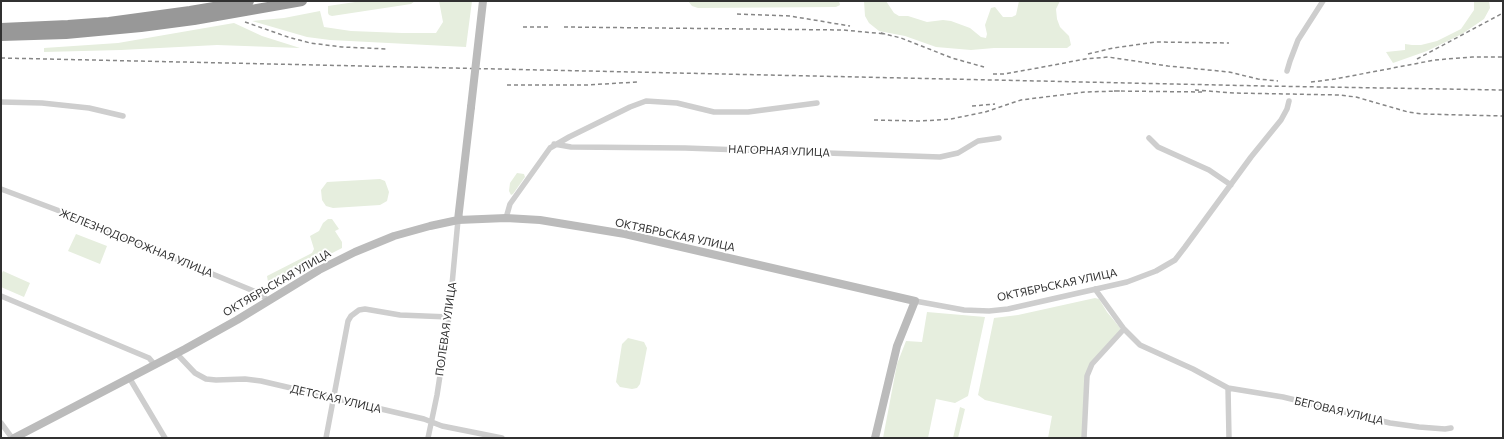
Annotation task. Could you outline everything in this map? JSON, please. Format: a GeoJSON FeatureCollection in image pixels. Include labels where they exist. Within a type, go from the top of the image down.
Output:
{"type":"FeatureCollection","features":[{"type":"Feature","properties":{"kind":"highway"},"geometry":{"type":"LineString","coordinates":[[1,28],[86,24],[140,18],[250,1]]}},
{"type":"Feature","properties":{"kind":"highway"},"geometry":{"type":"LineString","coordinates":[[1,36],[66,34],[140,27],[194,20],[302,1]]}},
{"type":"Feature","properties":{"kind":"street"},"geometry":{"type":"LineString","coordinates":[[86,24],[222,1]]}},
{"type":"Feature","properties":{"kind":"street"},"geometry":{"type":"LineString","coordinates":[[458,220],[483,1]]}},
{"type":"Feature","properties":{"kind":"street"},"geometry":{"type":"LineString","coordinates":[[1287,71],[1298,40],[1323,1]]}},
{"type":"Feature","properties":{"kind":"street"},"geometry":{"type":"LineString","coordinates":[[506,218],[514,199],[546,152],[554,144],[630,107],[646,101],[677,103],[714,112],[748,112],[817,103]]}},
{"type":"Feature","properties":{"kind":"street","name":"ОКТЯБРЬСКАЯ УЛИЦА"},"geometry":{"type":"LineString","coordinates":[[13,438],[177,354],[237,320],[319,270],[367,247],[409,231],[458,220],[506,218],[540,220],[625,234],[915,301],[956,309],[989,310],[1025,305],[1141,278],[1156,272],[1175,260],[1281,120],[1289,101]]}},
{"type":"Feature","properties":{"kind":"street"},"geometry":{"type":"LineString","coordinates":[[1,102],[42,103],[89,108],[122,116]]}},
{"type":"Feature","properties":{"kind":"street","name":"НАГОРНАЯ УЛИЦА"},"geometry":{"type":"LineString","coordinates":[[554,144],[571,147],[685,148],[940,157],[958,153],[978,141],[999,138]]}},
{"type":"Feature","properties":{"kind":"street"},"geometry":{"type":"LineString","coordinates":[[1149,138],[1158,147],[1210,170],[1231,185]]}},
{"type":"Feature","properties":{"kind":"street","name":"ЖЕЛЕЗНОДОРОЖНАЯ УЛИЦА"},"geometry":{"type":"LineString","coordinates":[[1,189],[57,210],[261,294],[268,301]]}},
{"type":"Feature","properties":{"kind":"street","name":"ПОЛЕВАЯ УЛИЦА"},"geometry":{"type":"LineString","coordinates":[[428,438],[437,395],[449,317],[458,220]]}},
{"type":"Feature","properties":{"kind":"street","name":"БЕГОВАЯ УЛИЦА"},"geometry":{"type":"LineString","coordinates":[[1096,289],[1124,329],[1140,345],[1193,369],[1228,388],[1283,397],[1390,423],[1426,428],[1451,428]]}},
{"type":"Feature","properties":{"kind":"street"},"geometry":{"type":"LineString","coordinates":[[1,296],[149,358],[155,365]]}},
{"type":"Feature","properties":{"kind":"street"},"geometry":{"type":"LineString","coordinates":[[875,438],[896,346],[915,301]]}},
{"type":"Feature","properties":{"kind":"street"},"geometry":{"type":"LineString","coordinates":[[326,438],[332,398],[348,321],[351,316],[359,310],[373,310],[400,315],[449,317]]}},
{"type":"Feature","properties":{"kind":"street"},"geometry":{"type":"LineString","coordinates":[[1084,438],[1088,376],[1092,364],[1124,329]]}},
{"type":"Feature","properties":{"kind":"street","name":"ДЕТСКАЯ УЛИЦА"},"geometry":{"type":"LineString","coordinates":[[177,354],[192,370],[206,379],[256,380],[432,422],[442,426],[502,438]]}},
{"type":"Feature","properties":{"kind":"street"},"geometry":{"type":"LineString","coordinates":[[130,379],[165,438]]}},
{"type":"Feature","properties":{"kind":"street"},"geometry":{"type":"LineString","coordinates":[[1228,388],[1229,438]]}},
{"type":"Feature","properties":{"kind":"street"},"geometry":{"type":"LineString","coordinates":[[1,422],[13,438]]}},
{"type":"Feature","properties":{"kind":"green space"},"geometry":{"type":"Polygon","coordinates":[[[362,1],[415,1],[411,4],[332,16],[328,13],[328,6],[362,1]]]}},
{"type":"Feature","properties":{"kind":"green space"},"geometry":{"type":"Polygon","coordinates":[[[439,1],[472,1],[466,47],[330,40],[307,37],[252,21],[284,18],[320,11],[324,27],[351,31],[436,33],[443,22],[439,1]]]}},
{"type":"Feature","properties":{"kind":"green space"},"geometry":{"type":"Polygon","coordinates":[[[688,1],[839,1],[840,5],[836,7],[698,8],[692,6],[688,1]]]}},
{"type":"Feature","properties":{"kind":"green space"},"geometry":{"type":"Polygon","coordinates":[[[864,1],[886,1],[894,13],[899,16],[908,16],[927,22],[943,20],[951,21],[970,28],[981,37],[986,38],[987,34],[985,25],[991,8],[995,7],[1003,17],[1012,17],[1016,15],[1019,1],[1060,1],[1056,9],[1057,19],[1060,27],[1069,36],[1071,45],[1067,48],[994,48],[971,50],[936,47],[905,36],[879,31],[869,23],[865,16],[864,1]]]}},
{"type":"Feature","properties":{"kind":"green space"},"geometry":{"type":"Polygon","coordinates":[[[1474,1],[1489,1],[1490,8],[1484,19],[1462,34],[1427,51],[1393,63],[1386,52],[1405,50],[1405,44],[1421,45],[1437,41],[1461,29],[1474,10],[1474,1]]]}},
{"type":"Feature","properties":{"kind":"green space"},"geometry":{"type":"Polygon","coordinates":[[[234,23],[262,36],[300,48],[217,45],[44,52],[44,48],[118,43],[234,23]]]}},
{"type":"Feature","properties":{"kind":"green space"},"geometry":{"type":"Polygon","coordinates":[[[517,173],[524,174],[525,177],[511,195],[509,191],[510,183],[517,173]]]}},
{"type":"Feature","properties":{"kind":"green space"},"geometry":{"type":"Polygon","coordinates":[[[380,179],[385,181],[389,192],[387,201],[380,205],[333,208],[326,206],[322,200],[321,190],[327,182],[380,179]]]}},
{"type":"Feature","properties":{"kind":"green space"},"geometry":{"type":"Polygon","coordinates":[[[328,219],[332,219],[339,229],[335,231],[342,242],[342,248],[272,284],[268,282],[267,276],[312,253],[314,249],[310,236],[319,231],[323,223],[328,219]]]}},
{"type":"Feature","properties":{"kind":"green space"},"geometry":{"type":"Polygon","coordinates":[[[76,234],[107,246],[100,264],[68,251],[76,234]]]}},
{"type":"Feature","properties":{"kind":"green space"},"geometry":{"type":"Polygon","coordinates":[[[3,271],[30,283],[24,297],[1,287],[1,275],[3,271]]]}},
{"type":"Feature","properties":{"kind":"green space"},"geometry":{"type":"Polygon","coordinates":[[[1095,298],[1099,299],[1107,312],[1121,329],[1091,362],[1083,438],[1048,438],[1052,416],[985,400],[978,395],[994,318],[1018,315],[1095,298]]]}},
{"type":"Feature","properties":{"kind":"green space"},"geometry":{"type":"Polygon","coordinates":[[[927,312],[985,317],[968,396],[955,403],[936,399],[928,438],[883,438],[897,364],[906,341],[922,342],[927,312]]]}},
{"type":"Feature","properties":{"kind":"green space"},"geometry":{"type":"Polygon","coordinates":[[[628,338],[644,342],[647,348],[640,384],[637,388],[632,389],[620,387],[616,382],[622,344],[628,338]]]}},
{"type":"Feature","properties":{"kind":"green space"},"geometry":{"type":"Polygon","coordinates":[[[960,407],[965,409],[958,438],[953,438],[960,407]]]}},
{"type":"Feature","properties":{"kind":"railway"},"geometry":{"type":"LineString","coordinates":[[1417,59],[1503,13]]}},
{"type":"Feature","properties":{"kind":"railway"},"geometry":{"type":"LineString","coordinates":[[737,14],[790,16],[850,26]]}},
{"type":"Feature","properties":{"kind":"railway"},"geometry":{"type":"LineString","coordinates":[[245,22],[310,43],[342,47],[388,49]]}},
{"type":"Feature","properties":{"kind":"railway"},"geometry":{"type":"LineString","coordinates":[[523,27],[548,27]]}},
{"type":"Feature","properties":{"kind":"railway"},"geometry":{"type":"LineString","coordinates":[[564,27],[843,30],[886,34]]}},
{"type":"Feature","properties":{"kind":"railway"},"geometry":{"type":"LineString","coordinates":[[881,33],[901,38],[952,58],[984,67]]}},
{"type":"Feature","properties":{"kind":"railway"},"geometry":{"type":"LineString","coordinates":[[1088,54],[1113,48],[1156,42],[1229,43]]}},
{"type":"Feature","properties":{"kind":"railway"},"geometry":{"type":"LineString","coordinates":[[993,74],[1004,74],[1085,59],[1108,57],[1168,66],[1229,72],[1258,79],[1278,81]]}},
{"type":"Feature","properties":{"kind":"railway"},"geometry":{"type":"LineString","coordinates":[[1311,82],[1335,79],[1435,60],[1472,57],[1503,57]]}},
{"type":"Feature","properties":{"kind":"railway"},"geometry":{"type":"LineString","coordinates":[[1,58],[1503,90]]}},
{"type":"Feature","properties":{"kind":"railway"},"geometry":{"type":"LineString","coordinates":[[507,85],[586,85],[637,82]]}},
{"type":"Feature","properties":{"kind":"railway"},"geometry":{"type":"LineString","coordinates":[[1195,90],[1234,93],[1339,95],[1356,97],[1408,112],[1423,114],[1503,116]]}},
{"type":"Feature","properties":{"kind":"railway"},"geometry":{"type":"LineString","coordinates":[[1114,91],[1202,92]]}},
{"type":"Feature","properties":{"kind":"railway"},"geometry":{"type":"LineString","coordinates":[[874,120],[921,121],[951,119],[985,112],[1021,100],[1085,92],[1120,91]]}},
{"type":"Feature","properties":{"kind":"railway"},"geometry":{"type":"LineString","coordinates":[[972,106],[995,104]]}}]}
